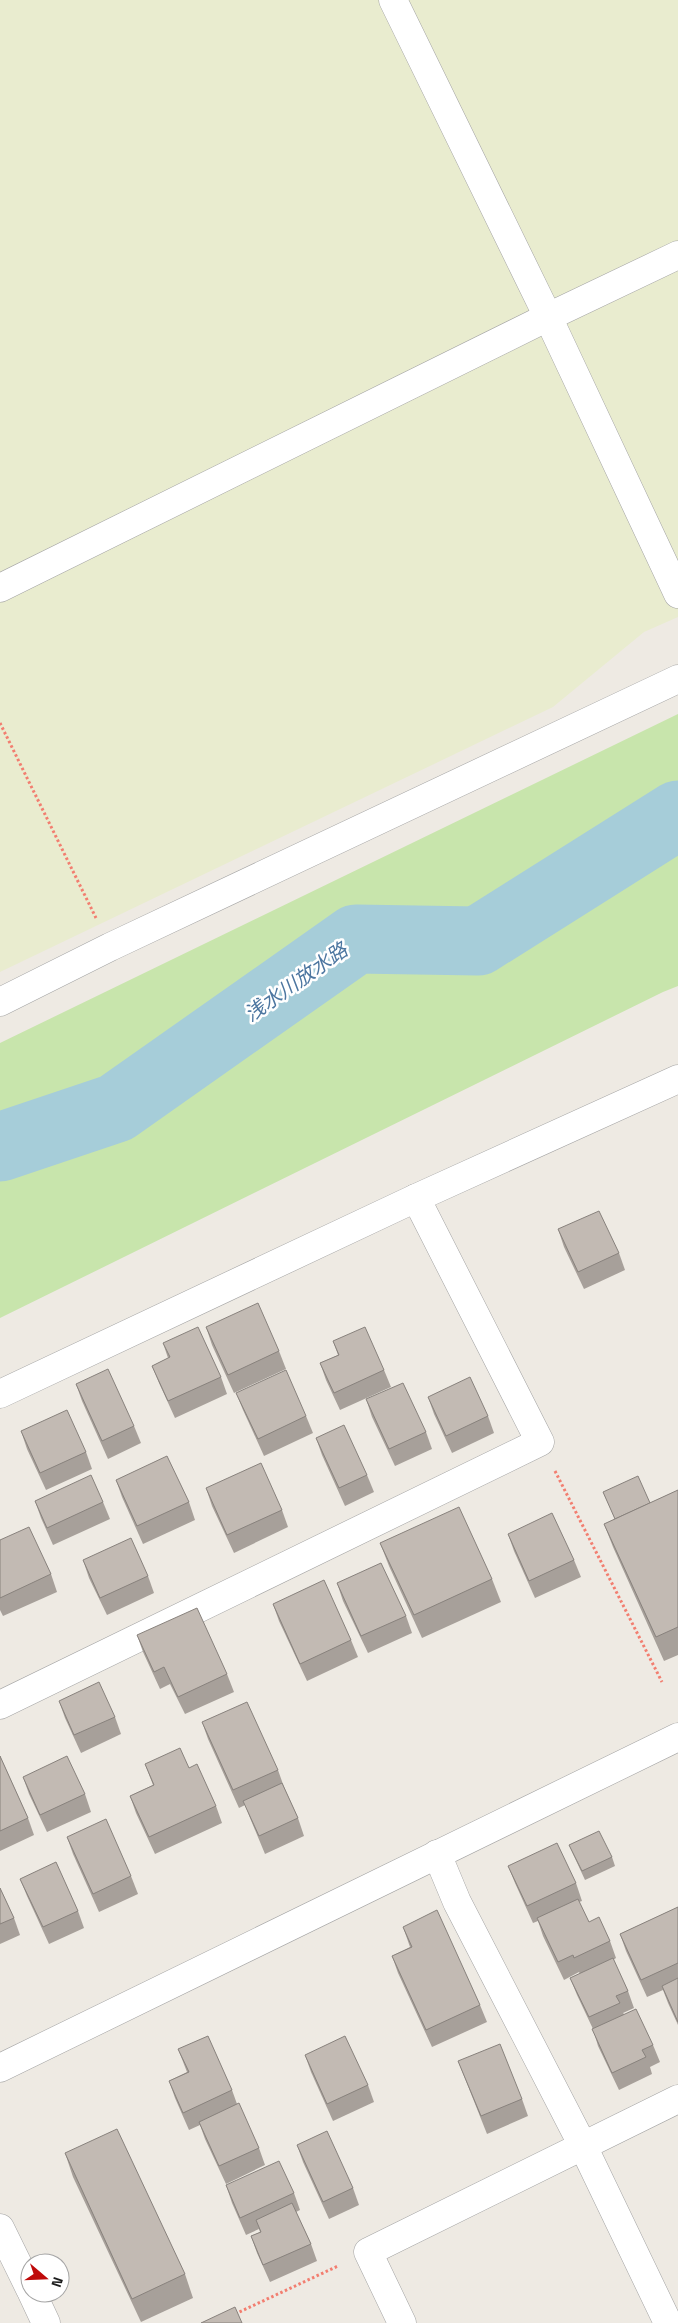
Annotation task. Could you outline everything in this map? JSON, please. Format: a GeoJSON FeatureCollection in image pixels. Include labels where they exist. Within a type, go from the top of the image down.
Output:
{"type":"FeatureCollection","features":[{"type":"Feature","properties":{"kind":"street"},"geometry":{"type":"LineString","coordinates":[[393,0],[548,317],[678,594]]}},
{"type":"Feature","properties":{"kind":"street"},"geometry":{"type":"LineString","coordinates":[[0,588],[548,317],[678,255]]}},
{"type":"Feature","properties":{"kind":"street"},"geometry":{"type":"LineString","coordinates":[[0,1002],[110,947],[678,680]]}},
{"type":"Feature","properties":{"kind":"street"},"geometry":{"type":"LineString","coordinates":[[0,1394],[416,1198],[678,1079]]}},
{"type":"Feature","properties":{"kind":"street"},"geometry":{"type":"LineString","coordinates":[[0,1706],[540,1442],[416,1198]]}},
{"type":"Feature","properties":{"kind":"street"},"geometry":{"type":"LineString","coordinates":[[0,2068],[678,1737]]}},
{"type":"Feature","properties":{"kind":"street"},"geometry":{"type":"LineString","coordinates":[[436,1854],[457,1902],[583,2146],[668,2323]]}},
{"type":"Feature","properties":{"kind":"street"},"geometry":{"type":"LineString","coordinates":[[402,2323],[368,2252],[678,2099]]}},
{"type":"Feature","properties":{"kind":"street"},"geometry":{"type":"LineString","coordinates":[[0,2228],[20,2269]]}},
{"type":"Feature","properties":{"kind":"street"},"geometry":{"type":"LineString","coordinates":[[37,2303],[46,2323]]}},
{"type":"Feature","properties":{"kind":"path"},"geometry":{"type":"LineString","coordinates":[[0,723],[110,947]]}},
{"type":"Feature","properties":{"kind":"path"},"geometry":{"type":"LineString","coordinates":[[540,1442],[662,1682]]}},
{"type":"Feature","properties":{"kind":"path"},"geometry":{"type":"LineString","coordinates":[[233,2315],[368,2252]]}},
{"type":"Feature","properties":{"kind":"green space"},"geometry":{"type":"Polygon","coordinates":[[[0,0],[678,0],[678,617],[644,632],[553,707],[0,972],[0,0]]]}},
{"type":"Feature","properties":{"kind":"green space"},"geometry":{"type":"Polygon","coordinates":[[[678,714],[678,986],[0,1318],[0,1043],[678,714]]]}},
{"type":"Feature","properties":{"kind":"building"},"geometry":{"type":"Polygon","coordinates":[[[599,1211],[619,1253],[578,1272],[558,1229],[599,1211]]]}},
{"type":"Feature","properties":{"kind":"building"},"geometry":{"type":"Polygon","coordinates":[[[258,1303],[279,1351],[228,1375],[206,1327],[258,1303]]]}},
{"type":"Feature","properties":{"kind":"building"},"geometry":{"type":"Polygon","coordinates":[[[198,1327],[221,1377],[168,1401],[152,1366],[170,1357],[163,1343],[198,1327]]]}},
{"type":"Feature","properties":{"kind":"building"},"geometry":{"type":"Polygon","coordinates":[[[365,1327],[384,1370],[334,1393],[320,1363],[339,1355],[333,1341],[365,1327]]]}},
{"type":"Feature","properties":{"kind":"building"},"geometry":{"type":"Polygon","coordinates":[[[108,1369],[134,1426],[102,1441],[76,1384],[108,1369]]]}},
{"type":"Feature","properties":{"kind":"building"},"geometry":{"type":"Polygon","coordinates":[[[286,1370],[306,1416],[258,1439],[236,1393],[286,1370]]]}},
{"type":"Feature","properties":{"kind":"building"},"geometry":{"type":"Polygon","coordinates":[[[470,1377],[488,1416],[446,1436],[428,1397],[470,1377]]]}},
{"type":"Feature","properties":{"kind":"building"},"geometry":{"type":"Polygon","coordinates":[[[403,1383],[426,1432],[389,1449],[366,1399],[403,1383]]]}},
{"type":"Feature","properties":{"kind":"building"},"geometry":{"type":"Polygon","coordinates":[[[67,1410],[86,1452],[40,1473],[21,1431],[67,1410]]]}},
{"type":"Feature","properties":{"kind":"building"},"geometry":{"type":"Polygon","coordinates":[[[344,1425],[367,1475],[339,1488],[316,1438],[344,1425]]]}},
{"type":"Feature","properties":{"kind":"building"},"geometry":{"type":"Polygon","coordinates":[[[167,1456],[189,1502],[137,1526],[116,1480],[167,1456]]]}},
{"type":"Feature","properties":{"kind":"building"},"geometry":{"type":"Polygon","coordinates":[[[261,1463],[282,1510],[227,1535],[206,1488],[261,1463]]]}},
{"type":"Feature","properties":{"kind":"building"},"geometry":{"type":"Polygon","coordinates":[[[91,1475],[103,1502],[47,1528],[35,1501],[91,1475]]]}},
{"type":"Feature","properties":{"kind":"building"},"geometry":{"type":"Polygon","coordinates":[[[638,1476],[650,1503],[615,1519],[603,1492],[638,1476]]]}},
{"type":"Feature","properties":{"kind":"building"},"geometry":{"type":"Polygon","coordinates":[[[678,1490],[678,1627],[656,1637],[604,1524],[678,1490]]]}},
{"type":"Feature","properties":{"kind":"building"},"geometry":{"type":"Polygon","coordinates":[[[459,1507],[492,1579],[414,1615],[380,1543],[459,1507]]]}},
{"type":"Feature","properties":{"kind":"building"},"geometry":{"type":"Polygon","coordinates":[[[552,1513],[574,1560],[529,1581],[508,1534],[552,1513]]]}},
{"type":"Feature","properties":{"kind":"building"},"geometry":{"type":"Polygon","coordinates":[[[29,1527],[51,1574],[0,1598],[0,1540],[29,1527]]]}},
{"type":"Feature","properties":{"kind":"building"},"geometry":{"type":"Polygon","coordinates":[[[131,1538],[148,1576],[100,1598],[83,1560],[131,1538]]]}},
{"type":"Feature","properties":{"kind":"building"},"geometry":{"type":"Polygon","coordinates":[[[381,1563],[406,1616],[361,1636],[337,1583],[381,1563]]]}},
{"type":"Feature","properties":{"kind":"building"},"geometry":{"type":"Polygon","coordinates":[[[324,1580],[351,1640],[300,1664],[273,1604],[324,1580]]]}},
{"type":"Feature","properties":{"kind":"building"},"geometry":{"type":"Polygon","coordinates":[[[197,1608],[227,1674],[178,1697],[164,1667],[154,1672],[137,1635],[197,1608]]]}},
{"type":"Feature","properties":{"kind":"building"},"geometry":{"type":"Polygon","coordinates":[[[99,1682],[115,1717],[74,1735],[59,1701],[99,1682]]]}},
{"type":"Feature","properties":{"kind":"building"},"geometry":{"type":"Polygon","coordinates":[[[247,1702],[278,1770],[233,1790],[202,1722],[247,1702]]]}},
{"type":"Feature","properties":{"kind":"building"},"geometry":{"type":"Polygon","coordinates":[[[180,1748],[189,1768],[197,1764],[216,1806],[149,1837],[130,1796],[154,1785],[145,1764],[180,1748]]]}},
{"type":"Feature","properties":{"kind":"building"},"geometry":{"type":"Polygon","coordinates":[[[0,1756],[28,1818],[0,1831],[0,1756]]]}},
{"type":"Feature","properties":{"kind":"building"},"geometry":{"type":"Polygon","coordinates":[[[67,1756],[85,1794],[40,1815],[23,1777],[67,1756]]]}},
{"type":"Feature","properties":{"kind":"building"},"geometry":{"type":"Polygon","coordinates":[[[282,1783],[298,1818],[259,1836],[243,1801],[282,1783]]]}},
{"type":"Feature","properties":{"kind":"building"},"geometry":{"type":"Polygon","coordinates":[[[106,1819],[131,1876],[93,1894],[67,1837],[106,1819]]]}},
{"type":"Feature","properties":{"kind":"building"},"geometry":{"type":"Polygon","coordinates":[[[599,1831],[612,1857],[582,1871],[569,1845],[599,1831]]]}},
{"type":"Feature","properties":{"kind":"building"},"geometry":{"type":"Polygon","coordinates":[[[557,1843],[576,1883],[527,1906],[508,1866],[557,1843]]]}},
{"type":"Feature","properties":{"kind":"building"},"geometry":{"type":"Polygon","coordinates":[[[56,1862],[78,1911],[43,1927],[20,1879],[56,1862]]]}},
{"type":"Feature","properties":{"kind":"building"},"geometry":{"type":"Polygon","coordinates":[[[0,1888],[14,1918],[0,1924],[0,1888]]]}},
{"type":"Feature","properties":{"kind":"building"},"geometry":{"type":"Polygon","coordinates":[[[578,1899],[589,1922],[599,1917],[610,1941],[574,1958],[573,1955],[558,1962],[537,1918],[578,1899]]]}},
{"type":"Feature","properties":{"kind":"building"},"geometry":{"type":"Polygon","coordinates":[[[678,1907],[678,1963],[641,1980],[620,1934],[678,1907]]]}},
{"type":"Feature","properties":{"kind":"building"},"geometry":{"type":"Polygon","coordinates":[[[437,1910],[480,2005],[426,2030],[392,1956],[412,1947],[403,1927],[437,1910]]]}},
{"type":"Feature","properties":{"kind":"building"},"geometry":{"type":"Polygon","coordinates":[[[613,1958],[628,1991],[616,1996],[620,2003],[589,2017],[570,1978],[613,1958]]]}},
{"type":"Feature","properties":{"kind":"building"},"geometry":{"type":"Polygon","coordinates":[[[678,1978],[678,2022],[662,1986],[678,1978]]]}},
{"type":"Feature","properties":{"kind":"building"},"geometry":{"type":"Polygon","coordinates":[[[636,2009],[653,2045],[642,2050],[646,2057],[612,2073],[592,2029],[636,2009]]]}},
{"type":"Feature","properties":{"kind":"building"},"geometry":{"type":"Polygon","coordinates":[[[208,2036],[232,2090],[183,2113],[169,2081],[189,2072],[178,2049],[208,2036]]]}},
{"type":"Feature","properties":{"kind":"building"},"geometry":{"type":"Polygon","coordinates":[[[345,2036],[368,2085],[327,2104],[305,2055],[345,2036]]]}},
{"type":"Feature","properties":{"kind":"building"},"geometry":{"type":"Polygon","coordinates":[[[500,2044],[522,2099],[481,2116],[458,2061],[500,2044]]]}},
{"type":"Feature","properties":{"kind":"building"},"geometry":{"type":"Polygon","coordinates":[[[239,2103],[259,2148],[219,2166],[199,2122],[239,2103]]]}},
{"type":"Feature","properties":{"kind":"building"},"geometry":{"type":"Polygon","coordinates":[[[117,2129],[185,2274],[132,2299],[65,2153],[117,2129]]]}},
{"type":"Feature","properties":{"kind":"building"},"geometry":{"type":"Polygon","coordinates":[[[327,2131],[353,2188],[323,2202],[297,2145],[327,2131]]]}},
{"type":"Feature","properties":{"kind":"building"},"geometry":{"type":"Polygon","coordinates":[[[279,2161],[294,2193],[240,2218],[226,2185],[279,2161]]]}},
{"type":"Feature","properties":{"kind":"building"},"geometry":{"type":"Polygon","coordinates":[[[292,2203],[311,2244],[263,2265],[251,2236],[261,2232],[256,2220],[292,2203]]]}},
{"type":"Feature","properties":{"kind":"building"},"geometry":{"type":"Polygon","coordinates":[[[235,2307],[242,2323],[201,2323],[235,2307]]]}},
{"type":"Feature","properties":{"kind":"waterway","name":"浅水川放水路"},"geometry":{"type":"LineString","coordinates":[[0,1147],[116,1108],[356,939],[478,941],[678,815]]}}]}
